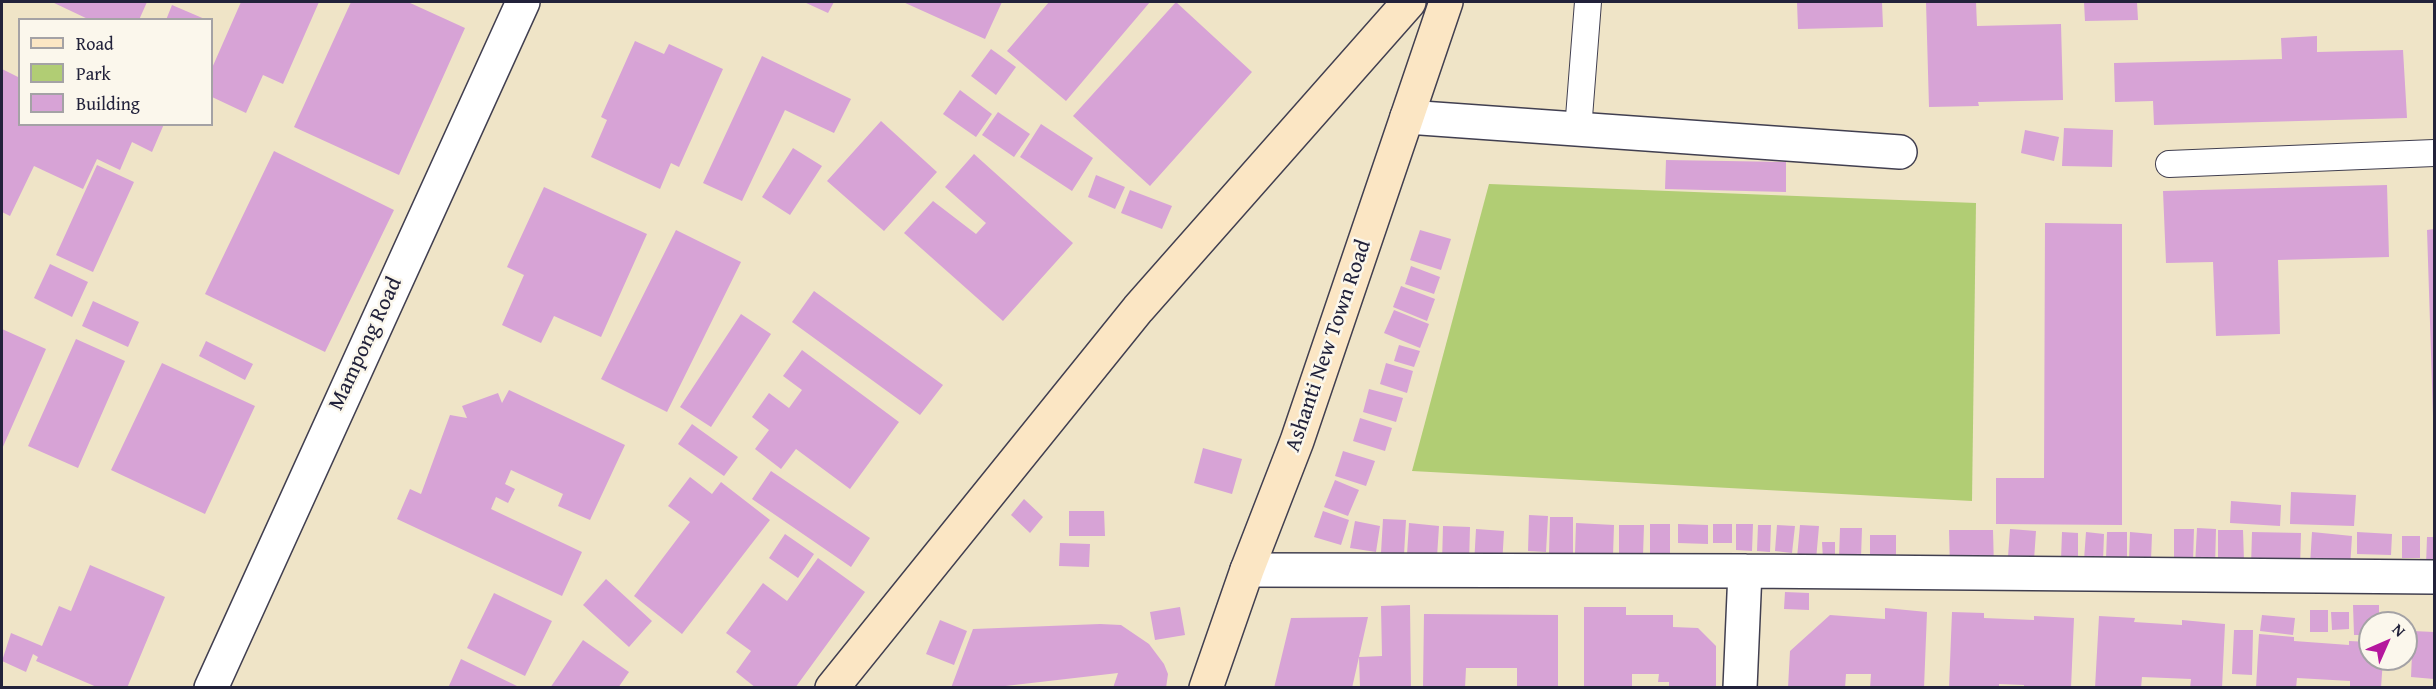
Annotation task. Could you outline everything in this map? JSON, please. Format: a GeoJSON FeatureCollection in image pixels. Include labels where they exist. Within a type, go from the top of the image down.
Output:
{"type":"FeatureCollection","features":[{"type":"Feature","properties":{"kind":"street","name":"Mampong Road"},"geometry":{"type":"LineString","coordinates":[[211,687],[523,2]]}},
{"type":"Feature","properties":{"kind":"street"},"geometry":{"type":"LineString","coordinates":[[832,687],[1138,309],[1409,2]]}},
{"type":"Feature","properties":{"kind":"street","name":"Ashanti New Town Road"},"geometry":{"type":"LineString","coordinates":[[1206,687],[1247,570],[1297,441],[1446,2]]}},
{"type":"Feature","properties":{"kind":"street"},"geometry":{"type":"LineString","coordinates":[[1407,117],[1900,152]]}},
{"type":"Feature","properties":{"kind":"street"},"geometry":{"type":"LineString","coordinates":[[1247,570],[1745,571],[2434,577]]}},
{"type":"Feature","properties":{"kind":"street"},"geometry":{"type":"LineString","coordinates":[[1740,687],[1745,571]]}},
{"type":"Feature","properties":{"kind":"lane"},"geometry":{"type":"LineString","coordinates":[[1578,130],[1588,2]]}},
{"type":"Feature","properties":{"kind":"lane"},"geometry":{"type":"LineString","coordinates":[[2169,164],[2434,153]]}},
{"type":"Feature","properties":{"kind":"green space"},"geometry":{"type":"Polygon","coordinates":[[[1489,184],[1976,203],[1972,501],[1412,471],[1489,184]]]}},
{"type":"Feature","properties":{"kind":"building"},"geometry":{"type":"Polygon","coordinates":[[[52,2],[147,2],[140,18],[86,18],[52,2]]]}},
{"type":"Feature","properties":{"kind":"building"},"geometry":{"type":"Polygon","coordinates":[[[241,2],[319,2],[283,84],[263,75],[246,113],[213,97],[213,66],[241,2]]]}},
{"type":"Feature","properties":{"kind":"building"},"geometry":{"type":"Polygon","coordinates":[[[351,2],[408,2],[465,28],[399,175],[294,127],[351,2]]]}},
{"type":"Feature","properties":{"kind":"building"},"geometry":{"type":"Polygon","coordinates":[[[804,2],[834,2],[828,13],[804,2]]]}},
{"type":"Feature","properties":{"kind":"building"},"geometry":{"type":"Polygon","coordinates":[[[903,2],[1002,2],[985,39],[903,2]]]}},
{"type":"Feature","properties":{"kind":"building"},"geometry":{"type":"Polygon","coordinates":[[[1049,2],[1150,2],[1066,101],[1007,51],[1049,2]]]}},
{"type":"Feature","properties":{"kind":"building"},"geometry":{"type":"Polygon","coordinates":[[[1176,2],[1252,72],[1150,186],[1073,116],[1176,2]]]}},
{"type":"Feature","properties":{"kind":"building"},"geometry":{"type":"Polygon","coordinates":[[[1797,2],[1882,2],[1883,27],[1798,29],[1797,2]]]}},
{"type":"Feature","properties":{"kind":"building"},"geometry":{"type":"Polygon","coordinates":[[[1926,2],[1976,2],[1977,26],[2061,24],[2063,100],[1978,102],[1979,106],[1929,107],[1926,2]]]}},
{"type":"Feature","properties":{"kind":"building"},"geometry":{"type":"Polygon","coordinates":[[[2084,2],[2137,2],[2138,20],[2085,21],[2084,2]]]}},
{"type":"Feature","properties":{"kind":"building"},"geometry":{"type":"Polygon","coordinates":[[[172,5],[202,18],[167,18],[172,5]]]}},
{"type":"Feature","properties":{"kind":"building"},"geometry":{"type":"Polygon","coordinates":[[[2317,36],[2317,52],[2403,50],[2407,118],[2154,125],[2153,101],[2115,102],[2114,63],[2282,59],[2281,38],[2317,36]]]}},
{"type":"Feature","properties":{"kind":"building"},"geometry":{"type":"Polygon","coordinates":[[[635,41],[664,54],[669,44],[723,69],[679,167],[671,163],[660,189],[591,157],[607,120],[601,117],[635,41]]]}},
{"type":"Feature","properties":{"kind":"building"},"geometry":{"type":"Polygon","coordinates":[[[991,49],[1016,67],[996,95],[971,76],[991,49]]]}},
{"type":"Feature","properties":{"kind":"building"},"geometry":{"type":"Polygon","coordinates":[[[762,56],[851,99],[834,133],[785,110],[742,201],[703,183],[762,56]]]}},
{"type":"Feature","properties":{"kind":"building"},"geometry":{"type":"Polygon","coordinates":[[[2,69],[18,77],[18,126],[163,126],[152,152],[132,142],[120,170],[97,159],[83,189],[34,166],[10,216],[2,212],[2,69]]]}},
{"type":"Feature","properties":{"kind":"building"},"geometry":{"type":"Polygon","coordinates":[[[960,90],[992,114],[976,137],[943,114],[960,90]]]}},
{"type":"Feature","properties":{"kind":"building"},"geometry":{"type":"Polygon","coordinates":[[[998,112],[1030,134],[1014,157],[982,135],[998,112]]]}},
{"type":"Feature","properties":{"kind":"building"},"geometry":{"type":"Polygon","coordinates":[[[881,121],[937,172],[884,231],[827,181],[881,121]]]}},
{"type":"Feature","properties":{"kind":"building"},"geometry":{"type":"Polygon","coordinates":[[[1041,124],[1093,158],[1072,191],[1020,157],[1041,124]]]}},
{"type":"Feature","properties":{"kind":"building"},"geometry":{"type":"Polygon","coordinates":[[[2064,128],[2113,130],[2112,167],[2062,166],[2064,128]]]}},
{"type":"Feature","properties":{"kind":"building"},"geometry":{"type":"Polygon","coordinates":[[[2025,130],[2059,137],[2054,161],[2021,153],[2025,130]]]}},
{"type":"Feature","properties":{"kind":"building"},"geometry":{"type":"Polygon","coordinates":[[[793,148],[822,166],[790,215],[762,197],[793,148]]]}},
{"type":"Feature","properties":{"kind":"building"},"geometry":{"type":"Polygon","coordinates":[[[274,151],[394,210],[325,352],[205,294],[274,151]]]}},
{"type":"Feature","properties":{"kind":"building"},"geometry":{"type":"Polygon","coordinates":[[[974,154],[1073,243],[1003,321],[904,233],[933,201],[976,234],[986,223],[945,187],[974,154]]]}},
{"type":"Feature","properties":{"kind":"building"},"geometry":{"type":"Polygon","coordinates":[[[1666,160],[1786,162],[1786,192],[1665,189],[1666,160]]]}},
{"type":"Feature","properties":{"kind":"building"},"geometry":{"type":"Polygon","coordinates":[[[97,165],[134,182],[93,272],[56,255],[97,165]]]}},
{"type":"Feature","properties":{"kind":"building"},"geometry":{"type":"Polygon","coordinates":[[[1096,175],[1125,187],[1115,209],[1088,197],[1096,175]]]}},
{"type":"Feature","properties":{"kind":"building"},"geometry":{"type":"Polygon","coordinates":[[[2387,185],[2389,257],[2278,260],[2280,334],[2216,336],[2213,262],[2166,263],[2163,191],[2387,185]]]}},
{"type":"Feature","properties":{"kind":"building"},"geometry":{"type":"Polygon","coordinates":[[[544,187],[647,234],[601,337],[554,316],[541,343],[502,325],[524,275],[507,267],[544,187]]]}},
{"type":"Feature","properties":{"kind":"building"},"geometry":{"type":"Polygon","coordinates":[[[1130,190],[1172,206],[1162,229],[1121,213],[1130,190]]]}},
{"type":"Feature","properties":{"kind":"building"},"geometry":{"type":"Polygon","coordinates":[[[2045,223],[2122,224],[2122,525],[1996,524],[1996,478],[2044,478],[2045,223]]]}},
{"type":"Feature","properties":{"kind":"building"},"geometry":{"type":"Polygon","coordinates":[[[2434,229],[2434,416],[2433,416],[2427,230],[2434,229]]]}},
{"type":"Feature","properties":{"kind":"building"},"geometry":{"type":"Polygon","coordinates":[[[676,230],[741,262],[667,412],[601,379],[676,230]]]}},
{"type":"Feature","properties":{"kind":"building"},"geometry":{"type":"Polygon","coordinates":[[[1420,230],[1451,239],[1441,270],[1410,260],[1420,230]]]}},
{"type":"Feature","properties":{"kind":"building"},"geometry":{"type":"Polygon","coordinates":[[[50,264],[88,282],[72,317],[34,298],[50,264]]]}},
{"type":"Feature","properties":{"kind":"building"},"geometry":{"type":"Polygon","coordinates":[[[1411,266],[1440,277],[1434,294],[1405,284],[1411,266]]]}},
{"type":"Feature","properties":{"kind":"building"},"geometry":{"type":"Polygon","coordinates":[[[1401,286],[1435,299],[1427,321],[1393,307],[1401,286]]]}},
{"type":"Feature","properties":{"kind":"building"},"geometry":{"type":"Polygon","coordinates":[[[814,291],[943,385],[920,415],[792,322],[814,291]]]}},
{"type":"Feature","properties":{"kind":"building"},"geometry":{"type":"Polygon","coordinates":[[[93,301],[139,322],[128,347],[82,326],[93,301]]]}},
{"type":"Feature","properties":{"kind":"building"},"geometry":{"type":"Polygon","coordinates":[[[1394,310],[1429,324],[1420,348],[1384,333],[1394,310]]]}},
{"type":"Feature","properties":{"kind":"building"},"geometry":{"type":"Polygon","coordinates":[[[741,314],[771,334],[711,427],[680,407],[741,314]]]}},
{"type":"Feature","properties":{"kind":"building"},"geometry":{"type":"Polygon","coordinates":[[[2,329],[46,349],[2,449],[2,329]]]}},
{"type":"Feature","properties":{"kind":"building"},"geometry":{"type":"Polygon","coordinates":[[[76,339],[125,361],[78,468],[28,446],[76,339]]]}},
{"type":"Feature","properties":{"kind":"building"},"geometry":{"type":"Polygon","coordinates":[[[206,341],[253,364],[245,380],[199,356],[206,341]]]}},
{"type":"Feature","properties":{"kind":"building"},"geometry":{"type":"Polygon","coordinates":[[[1399,345],[1420,351],[1414,367],[1394,361],[1399,345]]]}},
{"type":"Feature","properties":{"kind":"building"},"geometry":{"type":"Polygon","coordinates":[[[802,350],[899,422],[850,489],[796,449],[781,469],[755,449],[769,430],[752,417],[769,393],[789,408],[802,390],[783,376],[802,350]]]}},
{"type":"Feature","properties":{"kind":"building"},"geometry":{"type":"Polygon","coordinates":[[[162,363],[255,406],[205,514],[111,470],[162,363]]]}},
{"type":"Feature","properties":{"kind":"building"},"geometry":{"type":"Polygon","coordinates":[[[1386,363],[1413,371],[1407,393],[1380,384],[1386,363]]]}},
{"type":"Feature","properties":{"kind":"building"},"geometry":{"type":"Polygon","coordinates":[[[1369,389],[1403,398],[1396,422],[1363,412],[1369,389]]]}},
{"type":"Feature","properties":{"kind":"building"},"geometry":{"type":"Polygon","coordinates":[[[509,390],[625,445],[590,520],[558,506],[563,494],[511,470],[505,484],[515,489],[508,503],[496,497],[491,509],[582,552],[562,596],[397,519],[410,489],[421,494],[450,415],[467,418],[462,406],[498,393],[502,403],[509,390]]]}},
{"type":"Feature","properties":{"kind":"building"},"geometry":{"type":"Polygon","coordinates":[[[1360,418],[1392,428],[1385,451],[1353,441],[1360,418]]]}},
{"type":"Feature","properties":{"kind":"building"},"geometry":{"type":"Polygon","coordinates":[[[692,424],[738,457],[724,476],[678,444],[692,424]]]}},
{"type":"Feature","properties":{"kind":"building"},"geometry":{"type":"Polygon","coordinates":[[[1203,448],[1242,459],[1232,494],[1194,483],[1203,448]]]}},
{"type":"Feature","properties":{"kind":"building"},"geometry":{"type":"Polygon","coordinates":[[[1343,451],[1375,461],[1366,486],[1335,476],[1343,451]]]}},
{"type":"Feature","properties":{"kind":"building"},"geometry":{"type":"Polygon","coordinates":[[[771,471],[870,538],[851,567],[752,499],[771,471]]]}},
{"type":"Feature","properties":{"kind":"building"},"geometry":{"type":"Polygon","coordinates":[[[690,477],[712,494],[721,482],[770,520],[682,634],[634,596],[690,522],[668,506],[690,477]]]}},
{"type":"Feature","properties":{"kind":"building"},"geometry":{"type":"Polygon","coordinates":[[[1335,480],[1359,490],[1348,516],[1324,507],[1335,480]]]}},
{"type":"Feature","properties":{"kind":"building"},"geometry":{"type":"Polygon","coordinates":[[[2291,492],[2356,495],[2354,526],[2290,524],[2291,492]]]}},
{"type":"Feature","properties":{"kind":"building"},"geometry":{"type":"Polygon","coordinates":[[[1024,499],[1043,517],[1030,533],[1011,515],[1024,499]]]}},
{"type":"Feature","properties":{"kind":"building"},"geometry":{"type":"Polygon","coordinates":[[[2231,501],[2281,505],[2280,526],[2230,523],[2231,501]]]}},
{"type":"Feature","properties":{"kind":"building"},"geometry":{"type":"Polygon","coordinates":[[[1069,511],[1104,511],[1105,536],[1069,536],[1069,511]]]}},
{"type":"Feature","properties":{"kind":"building"},"geometry":{"type":"Polygon","coordinates":[[[1323,511],[1349,520],[1341,545],[1314,537],[1323,511]]]}},
{"type":"Feature","properties":{"kind":"building"},"geometry":{"type":"Polygon","coordinates":[[[1529,515],[1548,516],[1546,552],[1528,551],[1529,515]]]}},
{"type":"Feature","properties":{"kind":"building"},"geometry":{"type":"Polygon","coordinates":[[[1550,517],[1573,517],[1573,554],[1549,553],[1550,517]]]}},
{"type":"Feature","properties":{"kind":"building"},"geometry":{"type":"Polygon","coordinates":[[[1383,519],[1406,520],[1404,555],[1381,553],[1383,519]]]}},
{"type":"Feature","properties":{"kind":"building"},"geometry":{"type":"Polygon","coordinates":[[[1355,521],[1380,526],[1376,552],[1350,548],[1355,521]]]}},
{"type":"Feature","properties":{"kind":"building"},"geometry":{"type":"Polygon","coordinates":[[[1409,523],[1439,526],[1437,557],[1407,555],[1409,523]]]}},
{"type":"Feature","properties":{"kind":"building"},"geometry":{"type":"Polygon","coordinates":[[[1576,523],[1614,525],[1613,556],[1575,554],[1576,523]]]}},
{"type":"Feature","properties":{"kind":"building"},"geometry":{"type":"Polygon","coordinates":[[[1650,524],[1670,524],[1670,553],[1650,553],[1650,524]]]}},
{"type":"Feature","properties":{"kind":"building"},"geometry":{"type":"Polygon","coordinates":[[[1678,524],[1708,525],[1708,544],[1678,543],[1678,524]]]}},
{"type":"Feature","properties":{"kind":"building"},"geometry":{"type":"Polygon","coordinates":[[[1713,524],[1732,524],[1732,543],[1713,543],[1713,524]]]}},
{"type":"Feature","properties":{"kind":"building"},"geometry":{"type":"Polygon","coordinates":[[[1736,524],[1753,524],[1752,551],[1736,550],[1736,524]]]}},
{"type":"Feature","properties":{"kind":"building"},"geometry":{"type":"Polygon","coordinates":[[[1619,525],[1644,525],[1643,556],[1619,555],[1619,525]]]}},
{"type":"Feature","properties":{"kind":"building"},"geometry":{"type":"Polygon","coordinates":[[[1758,525],[1771,525],[1770,552],[1757,551],[1758,525]]]}},
{"type":"Feature","properties":{"kind":"building"},"geometry":{"type":"Polygon","coordinates":[[[1777,525],[1795,526],[1792,553],[1775,551],[1777,525]]]}},
{"type":"Feature","properties":{"kind":"building"},"geometry":{"type":"Polygon","coordinates":[[[1800,525],[1819,526],[1816,560],[1797,558],[1800,525]]]}},
{"type":"Feature","properties":{"kind":"building"},"geometry":{"type":"Polygon","coordinates":[[[1443,526],[1470,527],[1469,564],[1442,563],[1443,526]]]}},
{"type":"Feature","properties":{"kind":"building"},"geometry":{"type":"Polygon","coordinates":[[[1840,528],[1862,528],[1861,558],[1839,558],[1840,528]]]}},
{"type":"Feature","properties":{"kind":"building"},"geometry":{"type":"Polygon","coordinates":[[[2197,528],[2216,529],[2215,567],[2195,566],[2197,528]]]}},
{"type":"Feature","properties":{"kind":"building"},"geometry":{"type":"Polygon","coordinates":[[[1476,529],[1504,531],[1502,566],[1474,565],[1476,529]]]}},
{"type":"Feature","properties":{"kind":"building"},"geometry":{"type":"Polygon","coordinates":[[[2010,529],[2036,531],[2034,560],[2008,557],[2010,529]]]}},
{"type":"Feature","properties":{"kind":"building"},"geometry":{"type":"Polygon","coordinates":[[[2174,529],[2194,529],[2193,562],[2174,561],[2174,529]]]}},
{"type":"Feature","properties":{"kind":"building"},"geometry":{"type":"Polygon","coordinates":[[[1949,530],[1993,530],[1994,569],[1950,569],[1949,530]]]}},
{"type":"Feature","properties":{"kind":"building"},"geometry":{"type":"Polygon","coordinates":[[[2218,530],[2243,530],[2244,561],[2218,561],[2218,530]]]}},
{"type":"Feature","properties":{"kind":"building"},"geometry":{"type":"Polygon","coordinates":[[[2062,532],[2078,533],[2078,560],[2061,560],[2062,532]]]}},
{"type":"Feature","properties":{"kind":"building"},"geometry":{"type":"Polygon","coordinates":[[[2086,532],[2104,534],[2103,561],[2084,560],[2086,532]]]}},
{"type":"Feature","properties":{"kind":"building"},"geometry":{"type":"Polygon","coordinates":[[[2107,532],[2127,532],[2127,560],[2106,559],[2107,532]]]}},
{"type":"Feature","properties":{"kind":"building"},"geometry":{"type":"Polygon","coordinates":[[[2130,532],[2152,534],[2151,561],[2129,560],[2130,532]]]}},
{"type":"Feature","properties":{"kind":"building"},"geometry":{"type":"Polygon","coordinates":[[[2252,532],[2301,533],[2300,569],[2251,567],[2252,532]]]}},
{"type":"Feature","properties":{"kind":"building"},"geometry":{"type":"Polygon","coordinates":[[[2312,532],[2352,536],[2350,568],[2310,565],[2312,532]]]}},
{"type":"Feature","properties":{"kind":"building"},"geometry":{"type":"Polygon","coordinates":[[[2357,532],[2392,534],[2391,555],[2357,554],[2357,532]]]}},
{"type":"Feature","properties":{"kind":"building"},"geometry":{"type":"Polygon","coordinates":[[[785,534],[814,554],[798,578],[769,558],[785,534]]]}},
{"type":"Feature","properties":{"kind":"building"},"geometry":{"type":"Polygon","coordinates":[[[1870,535],[1896,535],[1896,555],[1870,555],[1870,535]]]}},
{"type":"Feature","properties":{"kind":"building"},"geometry":{"type":"Polygon","coordinates":[[[2402,536],[2420,536],[2420,558],[2402,558],[2402,536]]]}},
{"type":"Feature","properties":{"kind":"building"},"geometry":{"type":"Polygon","coordinates":[[[2427,537],[2434,537],[2434,565],[2426,565],[2427,537]]]}},
{"type":"Feature","properties":{"kind":"building"},"geometry":{"type":"Polygon","coordinates":[[[1822,542],[1835,542],[1835,559],[1823,559],[1822,542]]]}},
{"type":"Feature","properties":{"kind":"building"},"geometry":{"type":"Polygon","coordinates":[[[1060,543],[1090,544],[1089,567],[1059,566],[1060,543]]]}},
{"type":"Feature","properties":{"kind":"building"},"geometry":{"type":"Polygon","coordinates":[[[818,558],[865,592],[795,688],[756,688],[736,672],[751,651],[726,633],[763,583],[787,601],[818,558]]]}},
{"type":"Feature","properties":{"kind":"building"},"geometry":{"type":"Polygon","coordinates":[[[90,565],[165,597],[127,688],[99,688],[36,661],[38,657],[33,654],[26,672],[2,661],[11,633],[42,646],[59,606],[71,611],[90,565]]]}},
{"type":"Feature","properties":{"kind":"building"},"geometry":{"type":"Polygon","coordinates":[[[606,579],[652,621],[629,647],[583,605],[606,579]]]}},
{"type":"Feature","properties":{"kind":"building"},"geometry":{"type":"Polygon","coordinates":[[[1785,592],[1809,593],[1809,610],[1784,609],[1785,592]]]}},
{"type":"Feature","properties":{"kind":"building"},"geometry":{"type":"Polygon","coordinates":[[[494,593],[552,621],[525,676],[467,648],[494,593]]]}},
{"type":"Feature","properties":{"kind":"building"},"geometry":{"type":"Polygon","coordinates":[[[1410,605],[1411,688],[1360,688],[1359,657],[1382,656],[1381,606],[1410,605]]]}},
{"type":"Feature","properties":{"kind":"building"},"geometry":{"type":"Polygon","coordinates":[[[2353,605],[2379,605],[2379,611],[2358,611],[2358,635],[2354,635],[2353,605]]]}},
{"type":"Feature","properties":{"kind":"building"},"geometry":{"type":"Polygon","coordinates":[[[1180,607],[1185,635],[1155,640],[1150,612],[1180,607]]]}},
{"type":"Feature","properties":{"kind":"building"},"geometry":{"type":"Polygon","coordinates":[[[1584,607],[1626,607],[1626,615],[1673,615],[1673,627],[1698,628],[1716,646],[1716,688],[1669,688],[1669,682],[1658,682],[1659,674],[1632,674],[1632,688],[1584,688],[1584,607]]]}},
{"type":"Feature","properties":{"kind":"building"},"geometry":{"type":"Polygon","coordinates":[[[1885,608],[1927,612],[1924,688],[1870,688],[1871,674],[1846,674],[1845,688],[1788,688],[1790,651],[1830,615],[1885,619],[1885,608]]]}},
{"type":"Feature","properties":{"kind":"building"},"geometry":{"type":"Polygon","coordinates":[[[2310,610],[2328,610],[2328,632],[2310,632],[2310,610]]]}},
{"type":"Feature","properties":{"kind":"building"},"geometry":{"type":"Polygon","coordinates":[[[1952,612],[1984,613],[1984,618],[2034,620],[2034,616],[2074,618],[2071,688],[2024,688],[2024,685],[1999,684],[1999,688],[1949,688],[1952,612]]]}},
{"type":"Feature","properties":{"kind":"building"},"geometry":{"type":"Polygon","coordinates":[[[2331,612],[2349,612],[2349,629],[2332,630],[2331,612]]]}},
{"type":"Feature","properties":{"kind":"building"},"geometry":{"type":"Polygon","coordinates":[[[1424,614],[1558,615],[1558,688],[1517,688],[1517,668],[1466,668],[1465,688],[1423,688],[1424,614]]]}},
{"type":"Feature","properties":{"kind":"building"},"geometry":{"type":"Polygon","coordinates":[[[2262,615],[2295,618],[2293,635],[2260,631],[2262,615]]]}},
{"type":"Feature","properties":{"kind":"building"},"geometry":{"type":"Polygon","coordinates":[[[2099,616],[2135,618],[2134,622],[2182,625],[2182,620],[2225,624],[2222,688],[2190,688],[2191,679],[2142,677],[2141,688],[2095,688],[2099,616]]]}},
{"type":"Feature","properties":{"kind":"building"},"geometry":{"type":"Polygon","coordinates":[[[1368,617],[1352,688],[1274,688],[1291,618],[1368,617]]]}},
{"type":"Feature","properties":{"kind":"building"},"geometry":{"type":"Polygon","coordinates":[[[940,620],[967,631],[954,665],[926,654],[940,620]]]}},
{"type":"Feature","properties":{"kind":"building"},"geometry":{"type":"Polygon","coordinates":[[[1121,625],[1149,644],[1164,664],[1168,674],[1166,688],[1113,688],[1118,673],[988,688],[951,688],[973,629],[1121,625]]]}},
{"type":"Feature","properties":{"kind":"building"},"geometry":{"type":"Polygon","coordinates":[[[2234,630],[2253,630],[2252,675],[2232,674],[2234,630]]]}},
{"type":"Feature","properties":{"kind":"building"},"geometry":{"type":"Polygon","coordinates":[[[2418,631],[2434,632],[2434,679],[2411,677],[2411,671],[2418,671],[2418,631]]]}},
{"type":"Feature","properties":{"kind":"building"},"geometry":{"type":"Polygon","coordinates":[[[2259,634],[2294,637],[2294,641],[2349,645],[2349,641],[2358,641],[2358,671],[2382,671],[2381,688],[2350,688],[2350,681],[2297,678],[2296,688],[2256,688],[2259,634]]]}},
{"type":"Feature","properties":{"kind":"building"},"geometry":{"type":"Polygon","coordinates":[[[583,640],[629,672],[618,688],[550,688],[583,640]]]}},
{"type":"Feature","properties":{"kind":"building"},"geometry":{"type":"Polygon","coordinates":[[[461,659],[517,686],[516,688],[448,688],[461,659]]]}}]}
